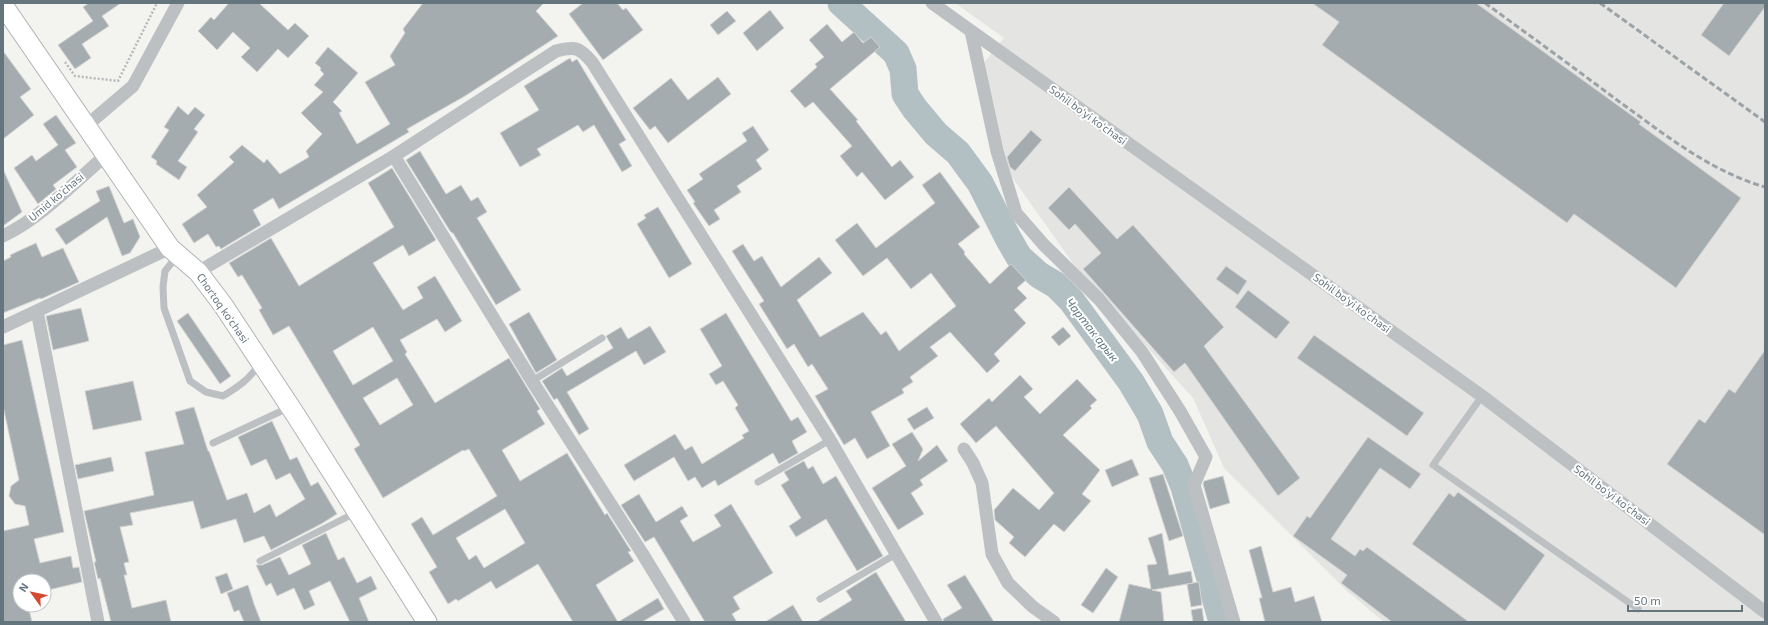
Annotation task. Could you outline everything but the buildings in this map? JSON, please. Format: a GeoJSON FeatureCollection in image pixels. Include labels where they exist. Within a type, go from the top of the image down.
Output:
{"type":"FeatureCollection","features":[{"type":"Feature","properties":{"kind":"street"},"geometry":{"type":"LineString","coordinates":[[86,126],[133,86],[178,3]]}},
{"type":"Feature","properties":{"kind":"street","name":"Sohil bo'yi ko'chasi"},"geometry":{"type":"LineString","coordinates":[[932,3],[1482,396],[1765,612]]}},
{"type":"Feature","properties":{"kind":"street","name":"Chortoq ko'chasi"},"geometry":{"type":"LineString","coordinates":[[3,5],[174,252],[198,272],[223,305],[290,406],[427,622]]}},
{"type":"Feature","properties":{"kind":"street"},"geometry":{"type":"LineString","coordinates":[[971,31],[997,151],[1016,214],[1044,245],[1099,299],[1142,352],[1180,412],[1206,457],[1194,485],[1234,622]]}},
{"type":"Feature","properties":{"kind":"street"},"geometry":{"type":"LineString","coordinates":[[198,272],[394,156],[556,51],[570,47],[583,52],[592,62],[830,440],[936,622]]}},
{"type":"Feature","properties":{"kind":"street","name":"Umid ko‘chasi"},"geometry":{"type":"LineString","coordinates":[[3,236],[17,229],[53,202],[106,154]]}},
{"type":"Feature","properties":{"kind":"street"},"geometry":{"type":"LineString","coordinates":[[394,156],[532,381],[642,553],[684,622]]}},
{"type":"Feature","properties":{"kind":"street"},"geometry":{"type":"LineString","coordinates":[[3,326],[174,252]]}},
{"type":"Feature","properties":{"kind":"street"},"geometry":{"type":"LineString","coordinates":[[37,311],[98,622]]}},
{"type":"Feature","properties":{"kind":"street"},"geometry":{"type":"LineString","coordinates":[[964,449],[973,463],[982,483],[992,554],[1008,583],[1033,607],[1054,622]]}},
{"type":"Feature","properties":{"kind":"lane"},"geometry":{"type":"LineString","coordinates":[[174,252],[165,271],[163,288],[164,308],[190,381],[206,392],[223,396],[245,382],[254,373],[260,362]]}},
{"type":"Feature","properties":{"kind":"lane"},"geometry":{"type":"LineString","coordinates":[[532,381],[602,338]]}},
{"type":"Feature","properties":{"kind":"lane"},"geometry":{"type":"LineString","coordinates":[[1482,396],[1434,466],[1638,609]]}},
{"type":"Feature","properties":{"kind":"lane"},"geometry":{"type":"LineString","coordinates":[[213,443],[290,406]]}},
{"type":"Feature","properties":{"kind":"lane"},"geometry":{"type":"LineString","coordinates":[[758,482],[830,440]]}},
{"type":"Feature","properties":{"kind":"lane"},"geometry":{"type":"LineString","coordinates":[[260,561],[357,512]]}},
{"type":"Feature","properties":{"kind":"lane"},"geometry":{"type":"LineString","coordinates":[[820,599],[896,554]]}},
{"type":"Feature","properties":{"kind":"path"},"geometry":{"type":"LineString","coordinates":[[62,58],[75,76],[118,81],[157,3]]}},
{"type":"Feature","properties":{"kind":"shaded area"},"geometry":{"type":"Polygon","coordinates":[[[955,3],[1765,3],[1765,622],[1384,622],[1347,591],[1224,468],[1193,398],[1079,272],[1002,163],[983,64],[1004,38],[955,3]]]}},
{"type":"Feature","properties":{"kind":"waterway","name":"Чартак арык"},"geometry":{"type":"LineString","coordinates":[[841,3],[896,53],[903,69],[905,94],[915,109],[936,134],[958,153],[980,183],[1019,257],[1039,275],[1056,285],[1071,300],[1131,382],[1150,414],[1160,442],[1175,465],[1184,487],[1222,622]]}},
{"type":"Feature","properties":{"kind":"railway"},"geometry":{"type":"LineString","coordinates":[[1485,3],[1687,150],[1725,171],[1744,180],[1765,187]]}},
{"type":"Feature","properties":{"kind":"railway"},"geometry":{"type":"LineString","coordinates":[[1600,3],[1765,122]]}}]}
